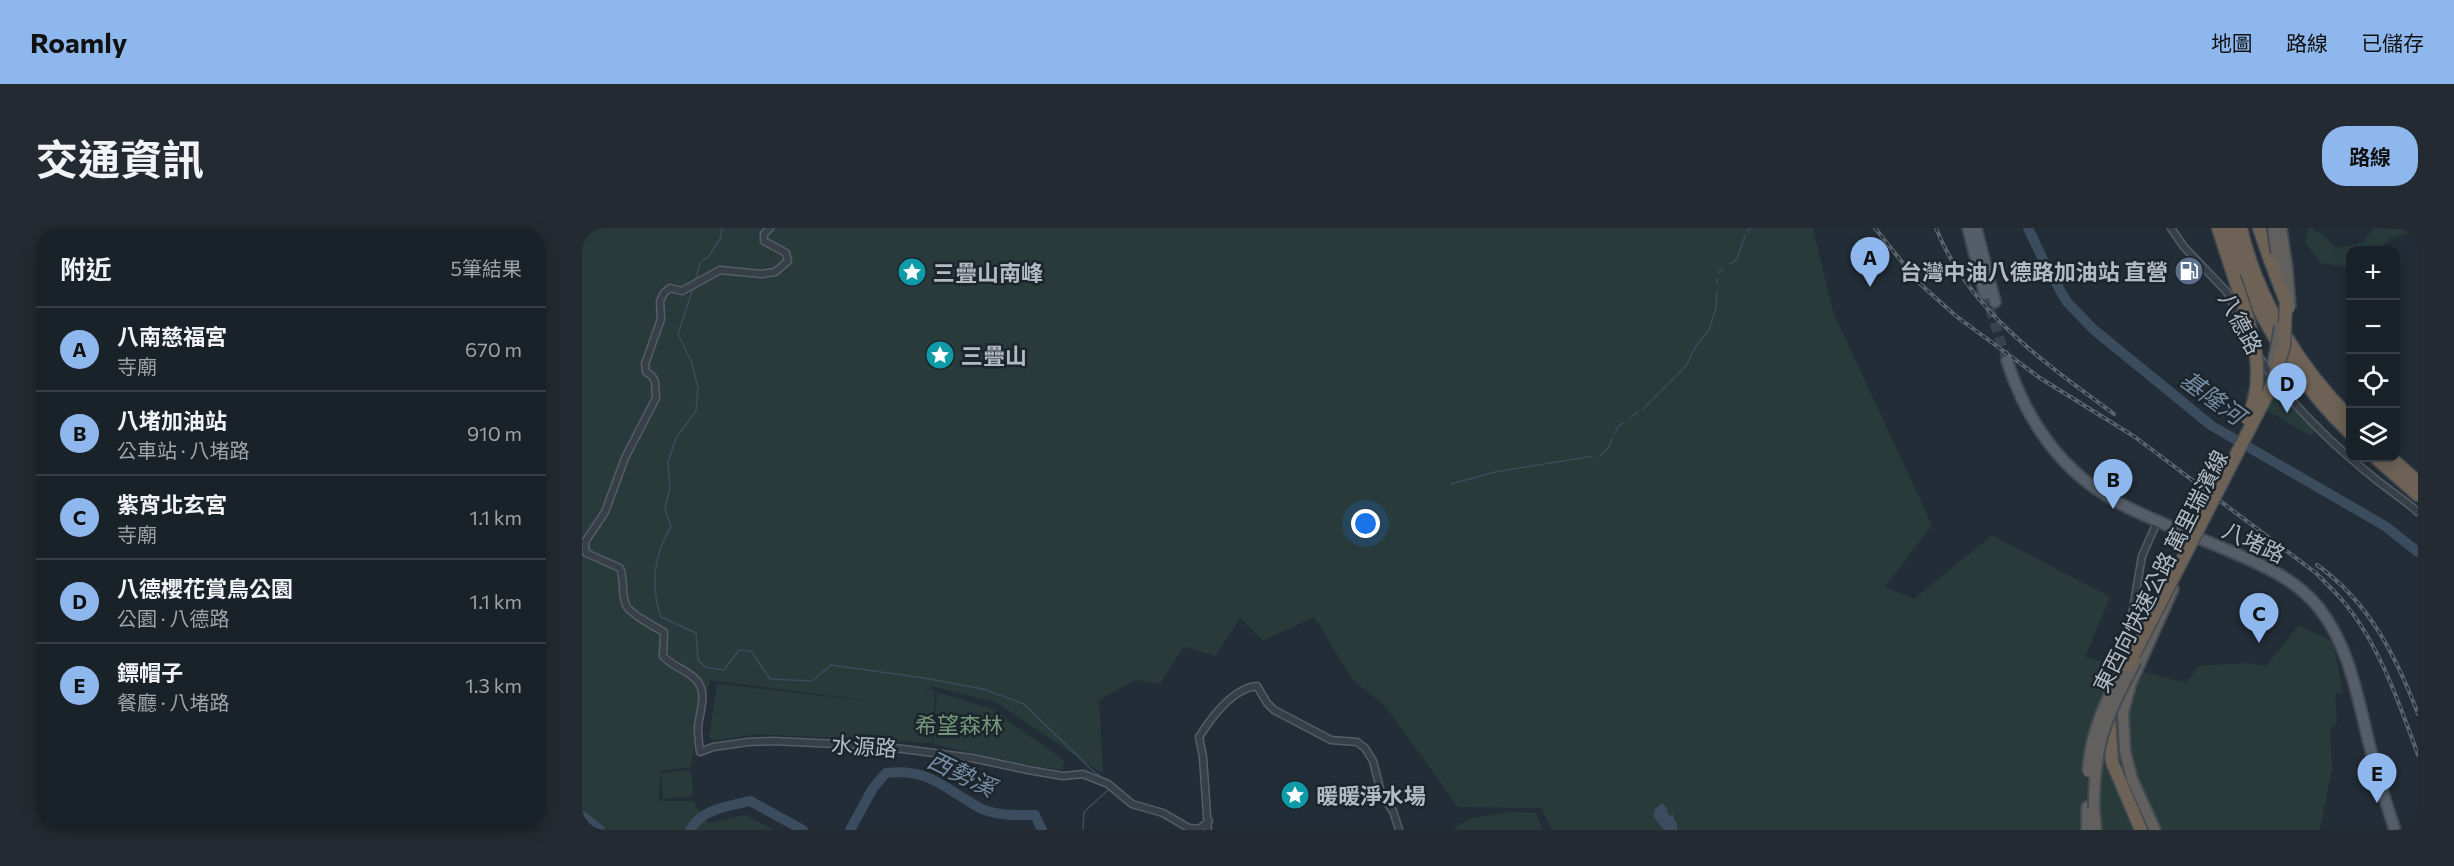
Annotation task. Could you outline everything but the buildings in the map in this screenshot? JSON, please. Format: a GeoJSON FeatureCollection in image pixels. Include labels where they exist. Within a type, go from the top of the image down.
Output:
{"type":"FeatureCollection","features":[{"type":"Feature","properties":{"kind":"highway"},"geometry":{"type":"LineString","coordinates":[[2142,830],[2116,776],[2110,750],[2109,723],[2112,696],[2125,664],[2252,410],[2256,384],[2254,337],[2218,228]]}},
{"type":"Feature","properties":{"kind":"highway"},"geometry":{"type":"LineString","coordinates":[[2229,228],[2249,285],[2287,357],[2346,430]]}},
{"type":"Feature","properties":{"kind":"highway"},"geometry":{"type":"LineString","coordinates":[[2241,228],[2256,276],[2278,321],[2308,371],[2346,414]]}},
{"type":"Feature","properties":{"kind":"highway"},"geometry":{"type":"LineString","coordinates":[[2148,830],[2125,778],[2117,751],[2115,733],[2117,704],[2125,664],[2272,385],[2284,346],[2286,302],[2259,228]]}},
{"type":"Feature","properties":{"kind":"highway","name":"東西向快速公路 萬里瑞濱線"},"geometry":{"type":"LineString","coordinates":[[2096,830],[2091,807],[2090,748],[2104,705],[2255,411],[2266,384],[2280,333],[2282,294],[2273,228]]}},
{"type":"Feature","properties":{"kind":"highway","name":"東西向快速公路 萬里瑞濱線"},"geometry":{"type":"LineString","coordinates":[[2087,830],[2095,764],[2104,725],[2260,419],[2281,368],[2289,330],[2290,302],[2281,228]]}},
{"type":"Feature","properties":{"kind":"highway"},"geometry":{"type":"LineString","coordinates":[[2381,462],[2418,495]]}},
{"type":"Feature","properties":{"kind":"highway"},"geometry":{"type":"LineString","coordinates":[[2396,462],[2418,482]]}},
{"type":"Feature","properties":{"kind":"highway"},"geometry":{"type":"LineString","coordinates":[[2155,830],[2133,779],[2125,752],[2122,735],[2123,713],[2131,683],[2179,576]]}},
{"type":"Feature","properties":{"kind":"main road"},"geometry":{"type":"LineString","coordinates":[[1968,228],[1985,294]]}},
{"type":"Feature","properties":{"kind":"main road"},"geometry":{"type":"LineString","coordinates":[[1976,228],[1995,303]]}},
{"type":"Feature","properties":{"kind":"main road","name":"八堵路"},"geometry":{"type":"LineString","coordinates":[[2395,830],[2375,768],[2342,645],[2320,609],[2308,595],[2281,574],[2119,503],[2071,470],[2025,409],[2011,363],[2040,421],[2076,465],[2092,478],[2122,498],[2276,565],[2313,591],[2325,605],[2339,626],[2356,670],[2381,767],[2402,830]]}},
{"type":"Feature","properties":{"kind":"street","name":"水源路"},"geometry":{"type":"LineString","coordinates":[[770,228],[764,234],[764,241],[786,254],[788,261],[775,272],[761,274],[720,270],[682,291],[670,288],[664,293],[660,301],[660,319],[645,364],[646,372],[655,382],[657,398],[625,458],[605,512],[585,542],[586,553],[620,568],[625,604],[629,611],[664,632],[663,656],[696,679],[700,686],[702,693],[698,727],[700,752],[714,747],[773,741],[880,746],[972,758],[1052,774],[1083,774],[1108,784],[1132,804],[1163,813],[1189,829]]}},
{"type":"Feature","properties":{"kind":"street","name":"八德路"},"geometry":{"type":"LineString","coordinates":[[2171,228],[2184,247],[2227,292],[2258,356],[2283,391],[2341,449],[2418,512]]}},
{"type":"Feature","properties":{"kind":"street"},"geometry":{"type":"LineString","coordinates":[[2132,615],[2142,556],[2158,520]]}},
{"type":"Feature","properties":{"kind":"street"},"geometry":{"type":"LineString","coordinates":[[1209,830],[1199,737],[1227,702],[1250,686],[1257,686],[1274,710],[1331,740],[1357,742],[1365,748],[1372,761],[1382,796],[1394,811],[1399,830]]}},
{"type":"Feature","properties":{"kind":"street"},"geometry":{"type":"LineString","coordinates":[[1189,829],[1199,829],[1209,821]]}},
{"type":"Feature","properties":{"kind":"green space"},"geometry":{"type":"Polygon","coordinates":[[[582,228],[1813,228],[1833,312],[1932,525],[1885,587],[1914,599],[1992,535],[2110,597],[2085,657],[2187,683],[2198,666],[2248,663],[2266,666],[2299,625],[2333,642],[2343,693],[2335,693],[2337,723],[2330,730],[2332,769],[2320,830],[1552,830],[1541,808],[1458,807],[1385,706],[1353,680],[1314,617],[1263,641],[1240,618],[1216,656],[1184,647],[1160,684],[1136,680],[1099,700],[1103,774],[997,703],[931,686],[922,699],[930,688],[935,691],[932,743],[757,734],[713,741],[709,738],[717,684],[893,704],[710,680],[691,767],[660,771],[659,801],[693,801],[708,823],[745,815],[775,830],[582,830],[582,228]]]}},
{"type":"Feature","properties":{"kind":"green space"},"geometry":{"type":"Polygon","coordinates":[[[2309,228],[2322,234],[2336,248],[2346,246],[2346,267],[2321,263],[2305,242],[2309,228]]]}},
{"type":"Feature","properties":{"kind":"green space"},"geometry":{"type":"Polygon","coordinates":[[[2374,228],[2418,230],[2391,238],[2382,246],[2346,246],[2362,243],[2374,228]]]}},
{"type":"Feature","properties":{"kind":"green space"},"geometry":{"type":"Polygon","coordinates":[[[2264,365],[2315,430],[2311,436],[2244,397],[2264,365]]]}},
{"type":"Feature","properties":{"kind":"green space","name":"希望森林"},"geometry":{"type":"Polygon","coordinates":[[[937,692],[992,709],[1064,760],[1063,770],[1010,762],[933,744],[937,692]]]}},
{"type":"Feature","properties":{"kind":"green space"},"geometry":{"type":"Polygon","coordinates":[[[691,770],[693,796],[663,799],[661,773],[691,770]]]}},
{"type":"Feature","properties":{"kind":"green space"},"geometry":{"type":"Polygon","coordinates":[[[1511,812],[1536,813],[1543,830],[1452,830],[1468,819],[1511,812]]]}},
{"type":"Feature","properties":{"kind":"water"},"geometry":{"type":"Polygon","coordinates":[[[1662,803],[1670,816],[1673,814],[1677,822],[1677,830],[1664,830],[1653,816],[1655,809],[1662,803]]]}},
{"type":"Feature","properties":{"kind":"waterway"},"geometry":{"type":"LineString","coordinates":[[696,278],[700,263],[709,256],[720,239],[722,228]]}},
{"type":"Feature","properties":{"kind":"waterway"},"geometry":{"type":"LineString","coordinates":[[1748,231],[1751,228]]}},
{"type":"Feature","properties":{"kind":"waterway","name":"基隆河"},"geometry":{"type":"LineString","coordinates":[[2028,228],[2067,302],[2093,329],[2212,426],[2385,526],[2418,552]]}},
{"type":"Feature","properties":{"kind":"waterway"},"geometry":{"type":"LineString","coordinates":[[1730,264],[1737,259],[1745,236]]}},
{"type":"Feature","properties":{"kind":"waterway"},"geometry":{"type":"LineString","coordinates":[[1718,273],[1723,268]]}},
{"type":"Feature","properties":{"kind":"waterway"},"geometry":{"type":"LineString","coordinates":[[692,291],[678,334],[691,361],[698,387],[696,411],[676,438],[668,462],[670,487],[665,509],[671,527],[657,559],[655,582],[661,617],[696,633],[698,660],[705,667],[724,670],[739,650],[751,651],[770,679],[812,681],[831,665],[983,689],[1024,704],[1092,770],[1106,780]]}},
{"type":"Feature","properties":{"kind":"waterway"},"geometry":{"type":"LineString","coordinates":[[1643,409],[1686,366],[1696,346],[1709,330],[1716,308],[1717,291]]}},
{"type":"Feature","properties":{"kind":"waterway"},"geometry":{"type":"LineString","coordinates":[[1631,417],[1638,412]]}},
{"type":"Feature","properties":{"kind":"waterway"},"geometry":{"type":"LineString","coordinates":[[1615,433],[1623,423]]}},
{"type":"Feature","properties":{"kind":"waterway"},"geometry":{"type":"LineString","coordinates":[[1600,456],[1609,447],[1612,439]]}},
{"type":"Feature","properties":{"kind":"waterway"},"geometry":{"type":"LineString","coordinates":[[1451,484],[1495,472],[1593,456]]}},
{"type":"Feature","properties":{"kind":"waterway","name":"西勢溪"},"geometry":{"type":"LineString","coordinates":[[850,830],[873,788],[886,773],[901,772],[936,781],[986,811],[1007,815],[1035,815],[1042,830]]}},
{"type":"Feature","properties":{"kind":"waterway"},"geometry":{"type":"LineString","coordinates":[[1083,830],[1084,812],[1108,790]]}},
{"type":"Feature","properties":{"kind":"waterway","name":"西勢溪"},"geometry":{"type":"LineString","coordinates":[[690,830],[701,817],[708,813],[750,801],[803,830]]}},
{"type":"Feature","properties":{"kind":"waterway","name":"西勢溪"},"geometry":{"type":"LineString","coordinates":[[582,816],[600,830]]}},
{"type":"Feature","properties":{"kind":"tunnel"},"geometry":{"type":"LineString","coordinates":[[1985,294],[2007,361]]}},
{"type":"Feature","properties":{"kind":"railway"},"geometry":{"type":"LineString","coordinates":[[1875,228],[1918,282],[1956,316],[2040,378],[2135,437],[2316,573],[2342,600],[2367,635],[2387,674],[2418,755]]}},
{"type":"Feature","properties":{"kind":"railway"},"geometry":{"type":"LineString","coordinates":[[1936,228],[1950,257],[1988,309],[2036,354],[2114,414]]}},
{"type":"Feature","properties":{"kind":"railway"},"geometry":{"type":"LineString","coordinates":[[2317,565],[2352,596],[2379,632],[2400,671],[2418,714]]}},
{"type":"Feature","properties":{"kind":"place","name":"台灣中油八德路加油站 直營"},"geometry":{"type":"Point","coordinates":[2189,271]}},
{"type":"Feature","properties":{"kind":"place","name":"三疊山南峰"},"geometry":{"type":"Point","coordinates":[912,272]}},
{"type":"Feature","properties":{"kind":"place","name":"八南慈福宮"},"geometry":{"type":"Point","coordinates":[1870,287]}},
{"type":"Feature","properties":{"kind":"place","name":"三疊山"},"geometry":{"type":"Point","coordinates":[940,355]}},
{"type":"Feature","properties":{"kind":"place","name":"八德櫻花賞鳥公園"},"geometry":{"type":"Point","coordinates":[2287,413]}},
{"type":"Feature","properties":{"kind":"place","name":"八堵加油站"},"geometry":{"type":"Point","coordinates":[2113,509]}},
{"type":"Feature","properties":{"kind":"place","name":"紫宵北玄宮"},"geometry":{"type":"Point","coordinates":[2259,643]}},
{"type":"Feature","properties":{"kind":"place","name":"暖暖淨水場"},"geometry":{"type":"Point","coordinates":[1295,795]}},
{"type":"Feature","properties":{"kind":"place","name":"鏢帽子"},"geometry":{"type":"Point","coordinates":[2377,803]}}]}
